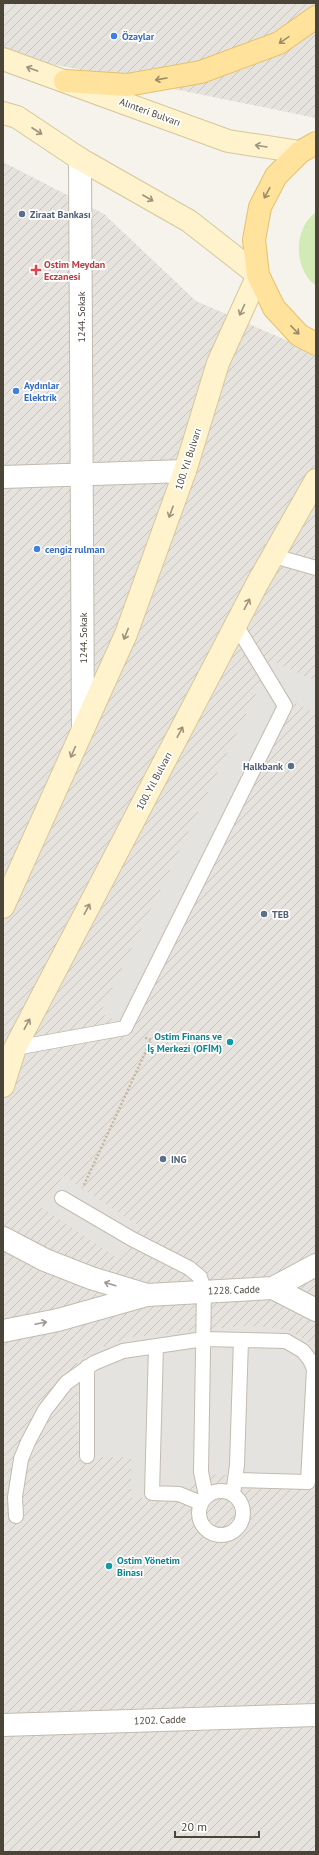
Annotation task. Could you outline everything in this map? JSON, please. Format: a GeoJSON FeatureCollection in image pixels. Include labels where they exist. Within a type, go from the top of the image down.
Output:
{"type":"FeatureCollection","features":[{"type":"Feature","properties":{"kind":"main road"},"geometry":{"type":"LineString","coordinates":[[65,81],[127,85],[201,72],[279,44],[316,17]]}},
{"type":"Feature","properties":{"kind":"main road","name":"Alınteri Bulvarı"},"geometry":{"type":"LineString","coordinates":[[3,59],[228,141],[308,148]]}},
{"type":"Feature","properties":{"kind":"main road"},"geometry":{"type":"LineString","coordinates":[[3,113],[17,118],[80,159],[189,221],[258,275]]}},
{"type":"Feature","properties":{"kind":"main road"},"geometry":{"type":"LineString","coordinates":[[316,127],[308,148],[276,176],[260,207],[254,240],[258,275],[274,308],[299,335],[316,344]]}},
{"type":"Feature","properties":{"kind":"main road","name":"100. Yıl Bulvarı"},"geometry":{"type":"LineString","coordinates":[[3,907],[126,634],[185,471],[218,362],[258,275]]}},
{"type":"Feature","properties":{"kind":"main road","name":"100. Yıl Bulvarı"},"geometry":{"type":"LineString","coordinates":[[3,1086],[15,1048],[236,625],[316,480]]}},
{"type":"Feature","properties":{"kind":"street","name":"1244. Sokak"},"geometry":{"type":"LineString","coordinates":[[80,159],[84,729]]}},
{"type":"Feature","properties":{"kind":"street"},"geometry":{"type":"LineString","coordinates":[[3,477],[185,471]]}},
{"type":"Feature","properties":{"kind":"street","name":"1228. Cadde"},"geometry":{"type":"LineString","coordinates":[[3,1238],[45,1260],[91,1278],[147,1295]]}},
{"type":"Feature","properties":{"kind":"street","name":"1228. Cadde"},"geometry":{"type":"LineString","coordinates":[[3,1331],[58,1320],[147,1295],[273,1288],[316,1265]]}},
{"type":"Feature","properties":{"kind":"street"},"geometry":{"type":"LineString","coordinates":[[273,1288],[316,1310]]}},
{"type":"Feature","properties":{"kind":"street","name":"1202. Cadde"},"geometry":{"type":"LineString","coordinates":[[3,1725],[316,1715]]}},
{"type":"Feature","properties":{"kind":"lane"},"geometry":{"type":"LineString","coordinates":[[274,556],[316,568]]}},
{"type":"Feature","properties":{"kind":"lane"},"geometry":{"type":"LineString","coordinates":[[15,1048],[125,1028],[285,706],[236,625]]}},
{"type":"Feature","properties":{"kind":"lane"},"geometry":{"type":"LineString","coordinates":[[62,1198],[132,1239],[189,1268],[200,1277],[204,1291],[201,1472],[203,1499],[198,1513],[201,1522],[207,1530],[216,1535],[227,1534],[236,1530],[242,1521],[243,1511],[240,1502],[233,1494],[224,1490],[214,1491],[203,1499],[179,1494],[152,1493],[156,1346]]}},
{"type":"Feature","properties":{"kind":"lane"},"geometry":{"type":"LineString","coordinates":[[16,1516],[16,1478],[21,1459],[28,1442],[45,1410],[55,1396],[66,1383],[87,1367],[108,1356],[124,1351],[204,1338],[286,1341],[303,1351],[314,1369],[308,1482],[235,1480]]}},
{"type":"Feature","properties":{"kind":"lane"},"geometry":{"type":"LineString","coordinates":[[233,1494],[237,1465],[241,1340]]}},
{"type":"Feature","properties":{"kind":"lane"},"geometry":{"type":"LineString","coordinates":[[87,1367],[87,1456]]}},
{"type":"Feature","properties":{"kind":"path"},"geometry":{"type":"LineString","coordinates":[[74,1205],[151,1040],[125,1028]]}},
{"type":"Feature","properties":{"kind":"shaded area"},"geometry":{"type":"Polygon","coordinates":[[[3,3],[316,3],[316,118],[3,54],[3,3]]]}},
{"type":"Feature","properties":{"kind":"shaded area"},"geometry":{"type":"Polygon","coordinates":[[[3,162],[104,214],[196,301],[316,353],[316,1852],[3,1852],[3,162]]]}},
{"type":"Feature","properties":{"kind":"shaded area"},"geometry":{"type":"Polygon","coordinates":[[[272,661],[316,681],[316,712],[295,703],[133,1029],[100,1013],[272,661]]]}},
{"type":"Feature","properties":{"kind":"shaded area"},"geometry":{"type":"Polygon","coordinates":[[[63,1176],[140,1227],[119,1259],[42,1208],[63,1176]]]}},
{"type":"Feature","properties":{"kind":"shaded area"},"geometry":{"type":"Polygon","coordinates":[[[243,1326],[270,1327],[290,1331],[316,1348],[316,1487],[248,1489],[236,1477],[221,1474],[210,1475],[195,1483],[184,1498],[131,1498],[131,1457],[79,1457],[77,1360],[106,1345],[133,1337],[243,1326]]]}},
{"type":"Feature","properties":{"kind":"green space"},"geometry":{"type":"Polygon","coordinates":[[[316,212],[316,286],[309,279],[302,267],[299,241],[305,225],[316,212]]]}},
{"type":"Feature","properties":{"kind":"place","name":"Özaylar"},"geometry":{"type":"Point","coordinates":[114,36]}},
{"type":"Feature","properties":{"kind":"place","name":"Ziraat Bankası"},"geometry":{"type":"Point","coordinates":[22,214]}},
{"type":"Feature","properties":{"kind":"place","name":"Ostim Meydan Eczanesi"},"geometry":{"type":"Point","coordinates":[36,270]}},
{"type":"Feature","properties":{"kind":"place","name":"Aydınlar Elektrik"},"geometry":{"type":"Point","coordinates":[16,391]}},
{"type":"Feature","properties":{"kind":"place","name":"cengiz rulman"},"geometry":{"type":"Point","coordinates":[37,549]}},
{"type":"Feature","properties":{"kind":"place","name":"Halkbank"},"geometry":{"type":"Point","coordinates":[291,766]}},
{"type":"Feature","properties":{"kind":"place","name":"TEB"},"geometry":{"type":"Point","coordinates":[264,914]}},
{"type":"Feature","properties":{"kind":"place","name":"Ostim Finans ve İş Merkezi (OFİM)"},"geometry":{"type":"Point","coordinates":[230,1042]}},
{"type":"Feature","properties":{"kind":"place","name":"ING"},"geometry":{"type":"Point","coordinates":[163,1159]}},
{"type":"Feature","properties":{"kind":"place","name":"Ostim Yönetim Binası"},"geometry":{"type":"Point","coordinates":[109,1566]}}]}
